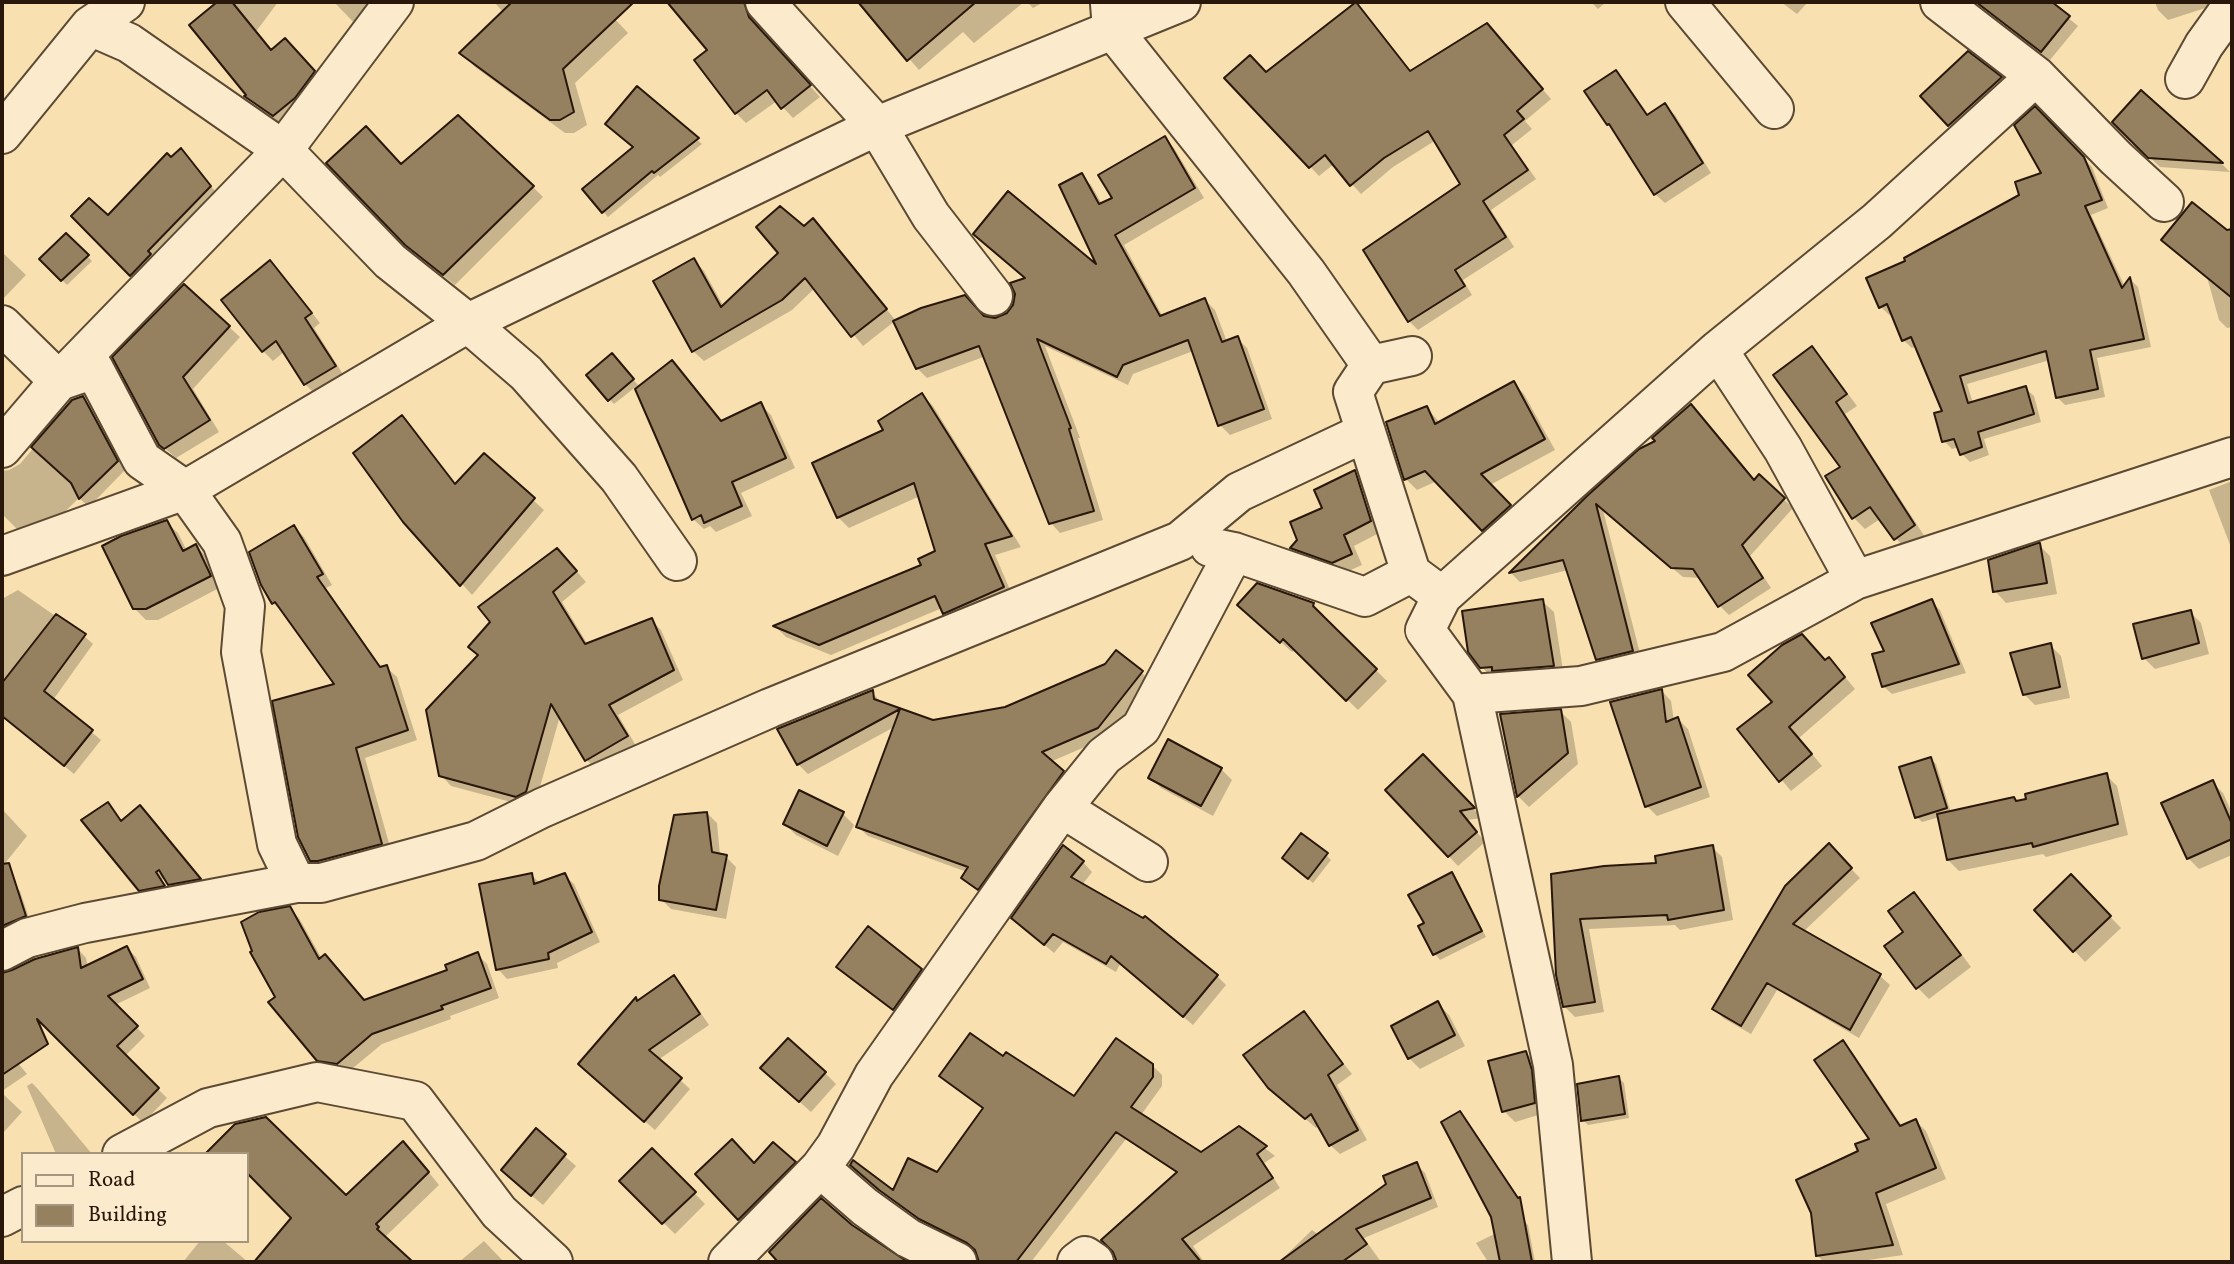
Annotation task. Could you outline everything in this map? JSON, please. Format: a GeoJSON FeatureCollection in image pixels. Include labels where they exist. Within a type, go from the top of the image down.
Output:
{"type":"FeatureCollection","features":[{"type":"Feature","properties":{"kind":"street"},"geometry":{"type":"LineString","coordinates":[[2,448],[59,381],[283,150],[394,2]]}},
{"type":"Feature","properties":{"kind":"street"},"geometry":{"type":"LineString","coordinates":[[765,2],[877,126],[931,216],[993,296]]}},
{"type":"Feature","properties":{"kind":"street"},"geometry":{"type":"LineString","coordinates":[[2,556],[185,490],[468,323],[1111,15],[1181,2]]}},
{"type":"Feature","properties":{"kind":"street"},"geometry":{"type":"LineString","coordinates":[[1685,2],[1774,109]]}},
{"type":"Feature","properties":{"kind":"street"},"geometry":{"type":"LineString","coordinates":[[1940,2],[2036,76],[2116,158],[2164,202]]}},
{"type":"Feature","properties":{"kind":"street"},"geometry":{"type":"LineString","coordinates":[[2,134],[90,26],[123,3],[129,43]]}},
{"type":"Feature","properties":{"kind":"street"},"geometry":{"type":"LineString","coordinates":[[2185,79],[2204,45],[2232,6]]}},
{"type":"Feature","properties":{"kind":"street"},"geometry":{"type":"LineString","coordinates":[[1111,15],[1306,272],[1371,365]]}},
{"type":"Feature","properties":{"kind":"street"},"geometry":{"type":"LineString","coordinates":[[90,26],[129,43],[283,150],[390,261],[526,373],[610,468],[677,561]]}},
{"type":"Feature","properties":{"kind":"street"},"geometry":{"type":"LineString","coordinates":[[1572,1262],[1553,1065],[1472,694],[1425,630],[1441,596],[1718,350],[1877,221],[2036,76]]}},
{"type":"Feature","properties":{"kind":"street"},"geometry":{"type":"LineString","coordinates":[[2,325],[59,381]]}},
{"type":"Feature","properties":{"kind":"street"},"geometry":{"type":"LineString","coordinates":[[1718,350],[1783,449],[1855,580]]}},
{"type":"Feature","properties":{"kind":"street"},"geometry":{"type":"LineString","coordinates":[[1412,356],[1371,365],[1353,392],[1411,573],[1441,596]]}},
{"type":"Feature","properties":{"kind":"street"},"geometry":{"type":"LineString","coordinates":[[59,381],[94,369],[142,460],[185,490],[222,542],[245,606],[241,652],[277,844],[296,883]]}},
{"type":"Feature","properties":{"kind":"street"},"geometry":{"type":"LineString","coordinates":[[2,951],[27,938],[85,923],[296,883],[321,883],[476,841],[542,808],[770,708],[1180,541],[1239,492],[1366,432]]}},
{"type":"Feature","properties":{"kind":"street"},"geometry":{"type":"LineString","coordinates":[[1472,694],[1581,686],[1723,652],[1855,580],[2232,457]]}},
{"type":"Feature","properties":{"kind":"street"},"geometry":{"type":"LineString","coordinates":[[1180,541],[1234,552],[1365,597],[1411,573]]}},
{"type":"Feature","properties":{"kind":"street"},"geometry":{"type":"LineString","coordinates":[[728,1262],[820,1168],[836,1146],[874,1075],[1062,808],[1104,756],[1142,728],[1234,552]]}},
{"type":"Feature","properties":{"kind":"street"},"geometry":{"type":"LineString","coordinates":[[1062,808],[1148,862]]}},
{"type":"Feature","properties":{"kind":"street"},"geometry":{"type":"LineString","coordinates":[[126,1152],[208,1108],[317,1083],[415,1101],[499,1212],[553,1262]]}},
{"type":"Feature","properties":{"kind":"street"},"geometry":{"type":"LineString","coordinates":[[820,1168],[865,1207],[908,1238],[957,1262]]}},
{"type":"Feature","properties":{"kind":"street"},"geometry":{"type":"LineString","coordinates":[[2,1217],[21,1207]]}},
{"type":"Feature","properties":{"kind":"street"},"geometry":{"type":"LineString","coordinates":[[1077,1262],[1085,1256],[1094,1262]]}},
{"type":"Feature","properties":{"kind":"building"},"geometry":{"type":"Polygon","coordinates":[[[217,2],[232,2],[271,50],[285,38],[315,71],[295,98],[273,116],[244,96],[246,95],[189,25],[217,2]]]}},
{"type":"Feature","properties":{"kind":"building"},"geometry":{"type":"Polygon","coordinates":[[[512,2],[634,2],[563,69],[574,112],[560,120],[550,120],[459,53],[512,2]]]}},
{"type":"Feature","properties":{"kind":"building"},"geometry":{"type":"Polygon","coordinates":[[[667,2],[744,2],[749,17],[811,85],[781,109],[767,90],[735,114],[694,60],[707,50],[667,2]]]}},
{"type":"Feature","properties":{"kind":"building"},"geometry":{"type":"Polygon","coordinates":[[[858,2],[976,2],[907,61],[858,2]]]}},
{"type":"Feature","properties":{"kind":"building"},"geometry":{"type":"Polygon","coordinates":[[[1356,2],[1410,71],[1487,23],[1543,89],[1517,111],[1524,119],[1504,135],[1528,170],[1483,201],[1506,237],[1455,270],[1465,286],[1408,322],[1363,250],[1460,184],[1428,131],[1384,158],[1350,186],[1325,155],[1309,168],[1224,78],[1250,55],[1266,72],[1356,2]]]}},
{"type":"Feature","properties":{"kind":"building"},"geometry":{"type":"Polygon","coordinates":[[[1976,2],[2052,2],[2070,16],[2041,52],[1976,2]]]}},
{"type":"Feature","properties":{"kind":"building"},"geometry":{"type":"Polygon","coordinates":[[[1968,51],[2002,77],[1948,126],[1920,96],[1968,51]]]}},
{"type":"Feature","properties":{"kind":"building"},"geometry":{"type":"Polygon","coordinates":[[[1616,70],[1647,115],[1665,103],[1703,163],[1654,195],[1609,124],[1607,125],[1584,91],[1616,70]]]}},
{"type":"Feature","properties":{"kind":"building"},"geometry":{"type":"Polygon","coordinates":[[[637,86],[699,138],[654,173],[652,171],[602,213],[582,189],[633,147],[605,124],[637,86]]]}},
{"type":"Feature","properties":{"kind":"building"},"geometry":{"type":"Polygon","coordinates":[[[2141,90],[2223,163],[2148,158],[2112,122],[2141,90]]]}},
{"type":"Feature","properties":{"kind":"building"},"geometry":{"type":"Polygon","coordinates":[[[2035,106],[2084,157],[2102,200],[2085,206],[2122,288],[2130,277],[2144,339],[2090,350],[2098,389],[2056,398],[2046,351],[1960,376],[1968,403],[2026,386],[2034,414],[1978,432],[1982,447],[1960,455],[1954,439],[1942,442],[1934,413],[1942,411],[1911,337],[1902,341],[1887,304],[1879,308],[1866,278],[1905,261],[1904,258],[2019,195],[2015,182],[2041,173],[2014,125],[2035,106]]]}},
{"type":"Feature","properties":{"kind":"building"},"geometry":{"type":"Polygon","coordinates":[[[458,115],[534,186],[443,275],[405,245],[326,163],[366,126],[401,164],[458,115]]]}},
{"type":"Feature","properties":{"kind":"building"},"geometry":{"type":"Polygon","coordinates":[[[1165,136],[1195,188],[1115,235],[1160,316],[1205,298],[1222,342],[1238,336],[1264,409],[1218,426],[1188,340],[1123,365],[1117,377],[1037,339],[1071,428],[1069,429],[1094,511],[1049,524],[979,346],[916,369],[893,321],[921,308],[965,295],[984,316],[995,318],[1007,313],[1013,305],[1015,294],[1010,283],[1025,278],[973,234],[1008,191],[1096,264],[1059,185],[1082,173],[1099,204],[1112,198],[1098,175],[1165,136]]]}},
{"type":"Feature","properties":{"kind":"building"},"geometry":{"type":"Polygon","coordinates":[[[181,148],[211,186],[148,251],[151,254],[130,276],[71,216],[89,198],[108,215],[167,153],[171,157],[181,148]]]}},
{"type":"Feature","properties":{"kind":"building"},"geometry":{"type":"Polygon","coordinates":[[[2192,202],[2227,230],[2232,229],[2232,298],[2161,240],[2192,202]]]}},
{"type":"Feature","properties":{"kind":"building"},"geometry":{"type":"Polygon","coordinates":[[[780,206],[804,226],[813,218],[887,309],[851,337],[805,278],[782,300],[692,352],[653,281],[694,258],[721,307],[778,253],[756,227],[780,206]]]}},
{"type":"Feature","properties":{"kind":"building"},"geometry":{"type":"Polygon","coordinates":[[[66,233],[89,255],[61,281],[39,259],[66,233]]]}},
{"type":"Feature","properties":{"kind":"building"},"geometry":{"type":"Polygon","coordinates":[[[270,260],[312,313],[305,318],[336,366],[304,385],[276,341],[262,352],[221,300],[270,260]]]}},
{"type":"Feature","properties":{"kind":"building"},"geometry":{"type":"Polygon","coordinates":[[[184,284],[230,326],[183,377],[210,420],[164,449],[159,445],[112,357],[184,284]]]}},
{"type":"Feature","properties":{"kind":"building"},"geometry":{"type":"Polygon","coordinates":[[[1812,346],[1847,394],[1836,402],[1915,525],[1894,540],[1870,507],[1852,519],[1825,476],[1840,467],[1773,375],[1812,346]]]}},
{"type":"Feature","properties":{"kind":"building"},"geometry":{"type":"Polygon","coordinates":[[[612,353],[634,379],[608,401],[586,375],[612,353]]]}},
{"type":"Feature","properties":{"kind":"building"},"geometry":{"type":"Polygon","coordinates":[[[672,360],[721,421],[761,402],[786,458],[732,482],[742,506],[704,523],[701,515],[692,520],[635,389],[672,360]]]}},
{"type":"Feature","properties":{"kind":"building"},"geometry":{"type":"Polygon","coordinates":[[[1514,381],[1545,439],[1481,474],[1511,505],[1482,531],[1425,471],[1404,480],[1386,422],[1427,406],[1435,424],[1514,381]]]}},
{"type":"Feature","properties":{"kind":"building"},"geometry":{"type":"Polygon","coordinates":[[[922,393],[1012,536],[985,544],[1004,587],[943,614],[935,596],[819,645],[773,626],[921,565],[918,559],[935,551],[914,483],[837,518],[812,463],[883,430],[878,421],[922,393]]]}},
{"type":"Feature","properties":{"kind":"building"},"geometry":{"type":"Polygon","coordinates":[[[83,396],[118,461],[79,499],[71,483],[31,447],[72,400],[83,396]]]}},
{"type":"Feature","properties":{"kind":"building"},"geometry":{"type":"Polygon","coordinates":[[[1691,404],[1754,480],[1759,474],[1785,498],[1742,545],[1763,578],[1718,607],[1693,569],[1671,568],[1596,504],[1633,651],[1596,660],[1563,560],[1509,573],[1587,496],[1639,449],[1655,441],[1652,438],[1691,404]]]}},
{"type":"Feature","properties":{"kind":"building"},"geometry":{"type":"Polygon","coordinates":[[[402,415],[455,484],[484,453],[535,498],[460,586],[403,522],[353,453],[402,415]]]}},
{"type":"Feature","properties":{"kind":"building"},"geometry":{"type":"Polygon","coordinates":[[[1355,470],[1371,521],[1344,535],[1352,554],[1332,563],[1290,548],[1297,540],[1290,522],[1322,508],[1314,490],[1355,470]]]}},
{"type":"Feature","properties":{"kind":"building"},"geometry":{"type":"Polygon","coordinates":[[[167,520],[183,551],[196,544],[211,576],[146,609],[133,609],[102,546],[121,536],[167,520]]]}},
{"type":"Feature","properties":{"kind":"building"},"geometry":{"type":"Polygon","coordinates":[[[294,525],[323,574],[317,577],[380,667],[387,665],[408,730],[356,748],[382,844],[318,861],[310,861],[298,837],[272,701],[334,684],[275,602],[272,604],[261,585],[249,552],[294,525]]]}},
{"type":"Feature","properties":{"kind":"building"},"geometry":{"type":"Polygon","coordinates":[[[2038,543],[2047,583],[1993,592],[1988,560],[2038,543]]]}},
{"type":"Feature","properties":{"kind":"building"},"geometry":{"type":"Polygon","coordinates":[[[557,548],[577,571],[553,592],[585,644],[652,618],[674,670],[609,705],[628,736],[585,761],[551,704],[526,792],[516,797],[439,776],[426,710],[478,655],[468,647],[490,622],[478,607],[557,548]]]}},
{"type":"Feature","properties":{"kind":"building"},"geometry":{"type":"Polygon","coordinates":[[[1257,583],[1314,603],[1313,606],[1377,669],[1346,701],[1283,639],[1280,643],[1237,605],[1257,583]]]}},
{"type":"Feature","properties":{"kind":"building"},"geometry":{"type":"Polygon","coordinates":[[[1543,599],[1554,666],[1492,671],[1492,667],[1480,668],[1468,652],[1462,611],[1543,599]]]}},
{"type":"Feature","properties":{"kind":"building"},"geometry":{"type":"Polygon","coordinates":[[[1932,599],[1959,664],[1882,687],[1872,654],[1884,651],[1871,623],[1932,599]]]}},
{"type":"Feature","properties":{"kind":"building"},"geometry":{"type":"Polygon","coordinates":[[[2191,610],[2199,643],[2142,659],[2133,624],[2191,610]]]}},
{"type":"Feature","properties":{"kind":"building"},"geometry":{"type":"Polygon","coordinates":[[[56,614],[86,634],[44,691],[93,730],[64,766],[2,716],[2,683],[56,614]]]}},
{"type":"Feature","properties":{"kind":"building"},"geometry":{"type":"Polygon","coordinates":[[[1802,634],[1825,660],[1829,657],[1845,677],[1789,727],[1812,754],[1779,782],[1737,729],[1772,702],[1748,675],[1782,645],[1802,634]]]}},
{"type":"Feature","properties":{"kind":"building"},"geometry":{"type":"Polygon","coordinates":[[[2051,643],[2060,687],[2023,695],[2010,653],[2051,643]]]}},
{"type":"Feature","properties":{"kind":"building"},"geometry":{"type":"Polygon","coordinates":[[[1116,650],[1143,671],[1098,728],[1042,752],[1064,771],[978,890],[961,878],[968,867],[856,827],[900,709],[797,765],[777,729],[873,690],[874,699],[933,720],[1005,707],[1105,664],[1116,650]]]}},
{"type":"Feature","properties":{"kind":"building"},"geometry":{"type":"Polygon","coordinates":[[[1662,689],[1666,722],[1678,717],[1701,787],[1645,807],[1610,702],[1662,689]]]}},
{"type":"Feature","properties":{"kind":"building"},"geometry":{"type":"Polygon","coordinates":[[[1561,709],[1568,753],[1517,797],[1500,714],[1561,709]]]}},
{"type":"Feature","properties":{"kind":"building"},"geometry":{"type":"Polygon","coordinates":[[[1168,739],[1222,768],[1201,806],[1148,778],[1168,739]]]}},
{"type":"Feature","properties":{"kind":"building"},"geometry":{"type":"Polygon","coordinates":[[[1423,754],[1475,808],[1460,811],[1477,832],[1448,857],[1385,790],[1423,754]]]}},
{"type":"Feature","properties":{"kind":"building"},"geometry":{"type":"Polygon","coordinates":[[[1931,757],[1947,808],[1915,818],[1899,767],[1931,757]]]}},
{"type":"Feature","properties":{"kind":"building"},"geometry":{"type":"Polygon","coordinates":[[[2107,773],[2118,824],[2033,847],[2032,843],[1947,860],[1937,814],[2014,797],[2016,801],[2026,799],[2025,794],[2107,773]]]}},
{"type":"Feature","properties":{"kind":"building"},"geometry":{"type":"Polygon","coordinates":[[[2213,780],[2232,824],[2232,839],[2187,859],[2161,803],[2213,780]]]}},
{"type":"Feature","properties":{"kind":"building"},"geometry":{"type":"Polygon","coordinates":[[[799,790],[844,812],[827,846],[783,824],[799,790]]]}},
{"type":"Feature","properties":{"kind":"building"},"geometry":{"type":"Polygon","coordinates":[[[108,802],[121,821],[140,805],[201,879],[168,885],[159,870],[156,872],[165,886],[139,891],[81,820],[108,802]]]}},
{"type":"Feature","properties":{"kind":"building"},"geometry":{"type":"Polygon","coordinates":[[[707,812],[712,852],[727,855],[716,910],[659,900],[659,886],[674,815],[707,812]]]}},
{"type":"Feature","properties":{"kind":"building"},"geometry":{"type":"Polygon","coordinates":[[[1301,833],[1328,853],[1308,879],[1282,858],[1301,833]]]}},
{"type":"Feature","properties":{"kind":"building"},"geometry":{"type":"Polygon","coordinates":[[[1829,843],[1852,868],[1793,924],[1881,974],[1850,1030],[1767,983],[1741,1026],[1712,1009],[1785,886],[1829,843]]]}},
{"type":"Feature","properties":{"kind":"building"},"geometry":{"type":"Polygon","coordinates":[[[1063,845],[1084,861],[1071,877],[1143,918],[1145,916],[1218,975],[1183,1017],[1111,956],[1106,964],[1053,934],[1044,945],[1011,918],[1063,845]]]}},
{"type":"Feature","properties":{"kind":"building"},"geometry":{"type":"Polygon","coordinates":[[[1713,845],[1724,910],[1668,920],[1667,915],[1580,919],[1595,1002],[1563,1007],[1556,975],[1551,874],[1604,866],[1656,863],[1655,856],[1713,845]]]}},
{"type":"Feature","properties":{"kind":"building"},"geometry":{"type":"Polygon","coordinates":[[[9,863],[26,916],[2,926],[2,864],[9,863]]]}},
{"type":"Feature","properties":{"kind":"building"},"geometry":{"type":"Polygon","coordinates":[[[1452,872],[1482,931],[1433,955],[1418,926],[1424,923],[1408,895],[1452,872]]]}},
{"type":"Feature","properties":{"kind":"building"},"geometry":{"type":"Polygon","coordinates":[[[532,873],[534,884],[565,873],[592,932],[548,953],[549,959],[496,970],[479,884],[532,873]]]}},
{"type":"Feature","properties":{"kind":"building"},"geometry":{"type":"Polygon","coordinates":[[[2071,874],[2111,916],[2073,952],[2034,910],[2071,874]]]}},
{"type":"Feature","properties":{"kind":"building"},"geometry":{"type":"Polygon","coordinates":[[[1914,892],[1961,955],[1916,989],[1884,946],[1903,932],[1888,911],[1914,892]]]}},
{"type":"Feature","properties":{"kind":"building"},"geometry":{"type":"Polygon","coordinates":[[[290,906],[319,959],[325,954],[364,1000],[447,970],[445,965],[478,952],[491,988],[441,1006],[443,1009],[372,1034],[337,1064],[317,1061],[268,1002],[275,997],[250,952],[252,951],[241,922],[259,912],[290,906]]]}},
{"type":"Feature","properties":{"kind":"building"},"geometry":{"type":"Polygon","coordinates":[[[868,926],[922,969],[893,1010],[836,967],[868,926]]]}},
{"type":"Feature","properties":{"kind":"building"},"geometry":{"type":"Polygon","coordinates":[[[127,946],[143,979],[108,996],[138,1026],[117,1046],[159,1088],[133,1115],[37,1019],[48,1044],[2,1075],[2,973],[35,959],[78,947],[81,968],[127,946]]]}},
{"type":"Feature","properties":{"kind":"building"},"geometry":{"type":"Polygon","coordinates":[[[674,975],[700,1014],[649,1050],[682,1078],[644,1122],[578,1064],[636,997],[637,1001],[674,975]]]}},
{"type":"Feature","properties":{"kind":"building"},"geometry":{"type":"Polygon","coordinates":[[[1438,1001],[1455,1035],[1408,1059],[1391,1026],[1438,1001]]]}},
{"type":"Feature","properties":{"kind":"building"},"geometry":{"type":"Polygon","coordinates":[[[1304,1011],[1343,1064],[1328,1075],[1358,1130],[1329,1146],[1311,1114],[1305,1119],[1268,1088],[1243,1055],[1304,1011]]]}},
{"type":"Feature","properties":{"kind":"building"},"geometry":{"type":"Polygon","coordinates":[[[970,1033],[1003,1056],[1006,1052],[1074,1096],[1116,1038],[1153,1064],[1153,1077],[1131,1107],[1201,1152],[1239,1126],[1267,1146],[1257,1154],[1273,1178],[1182,1239],[1201,1262],[1117,1262],[1113,1252],[1101,1240],[1177,1172],[1116,1132],[1016,1262],[979,1262],[975,1250],[967,1243],[919,1219],[850,1165],[853,1160],[893,1190],[908,1158],[937,1172],[983,1108],[939,1076],[970,1033]]]}},
{"type":"Feature","properties":{"kind":"building"},"geometry":{"type":"Polygon","coordinates":[[[788,1038],[826,1072],[799,1102],[760,1068],[788,1038]]]}},
{"type":"Feature","properties":{"kind":"building"},"geometry":{"type":"Polygon","coordinates":[[[1843,1040],[1900,1126],[1916,1119],[1936,1168],[1876,1193],[1893,1245],[1816,1256],[1811,1213],[1796,1180],[1858,1151],[1855,1144],[1869,1139],[1814,1060],[1843,1040]]]}},
{"type":"Feature","properties":{"kind":"building"},"geometry":{"type":"Polygon","coordinates":[[[1526,1051],[1532,1070],[1535,1103],[1502,1112],[1488,1061],[1526,1051]]]}},
{"type":"Feature","properties":{"kind":"building"},"geometry":{"type":"Polygon","coordinates":[[[1619,1076],[1625,1114],[1581,1121],[1577,1084],[1619,1076]]]}},
{"type":"Feature","properties":{"kind":"building"},"geometry":{"type":"Polygon","coordinates":[[[1460,1111],[1518,1198],[1520,1197],[1532,1262],[1500,1262],[1491,1217],[1441,1122],[1460,1111]]]}},
{"type":"Feature","properties":{"kind":"building"},"geometry":{"type":"Polygon","coordinates":[[[266,1117],[346,1195],[403,1141],[429,1172],[376,1224],[379,1227],[377,1229],[413,1262],[254,1262],[291,1218],[248,1174],[248,1152],[207,1152],[235,1124],[266,1117]]]}},
{"type":"Feature","properties":{"kind":"building"},"geometry":{"type":"Polygon","coordinates":[[[536,1128],[566,1154],[531,1196],[501,1170],[536,1128]]]}},
{"type":"Feature","properties":{"kind":"building"},"geometry":{"type":"Polygon","coordinates":[[[732,1139],[754,1163],[773,1142],[796,1162],[738,1220],[695,1174],[732,1139]]]}},
{"type":"Feature","properties":{"kind":"building"},"geometry":{"type":"Polygon","coordinates":[[[652,1148],[696,1192],[662,1224],[619,1181],[652,1148]]]}},
{"type":"Feature","properties":{"kind":"building"},"geometry":{"type":"Polygon","coordinates":[[[1417,1162],[1431,1198],[1356,1229],[1367,1244],[1342,1262],[1279,1262],[1386,1184],[1383,1176],[1417,1162]]]}},
{"type":"Feature","properties":{"kind":"building"},"geometry":{"type":"Polygon","coordinates":[[[821,1198],[852,1225],[908,1262],[778,1262],[769,1252],[821,1198]]]}}]}
